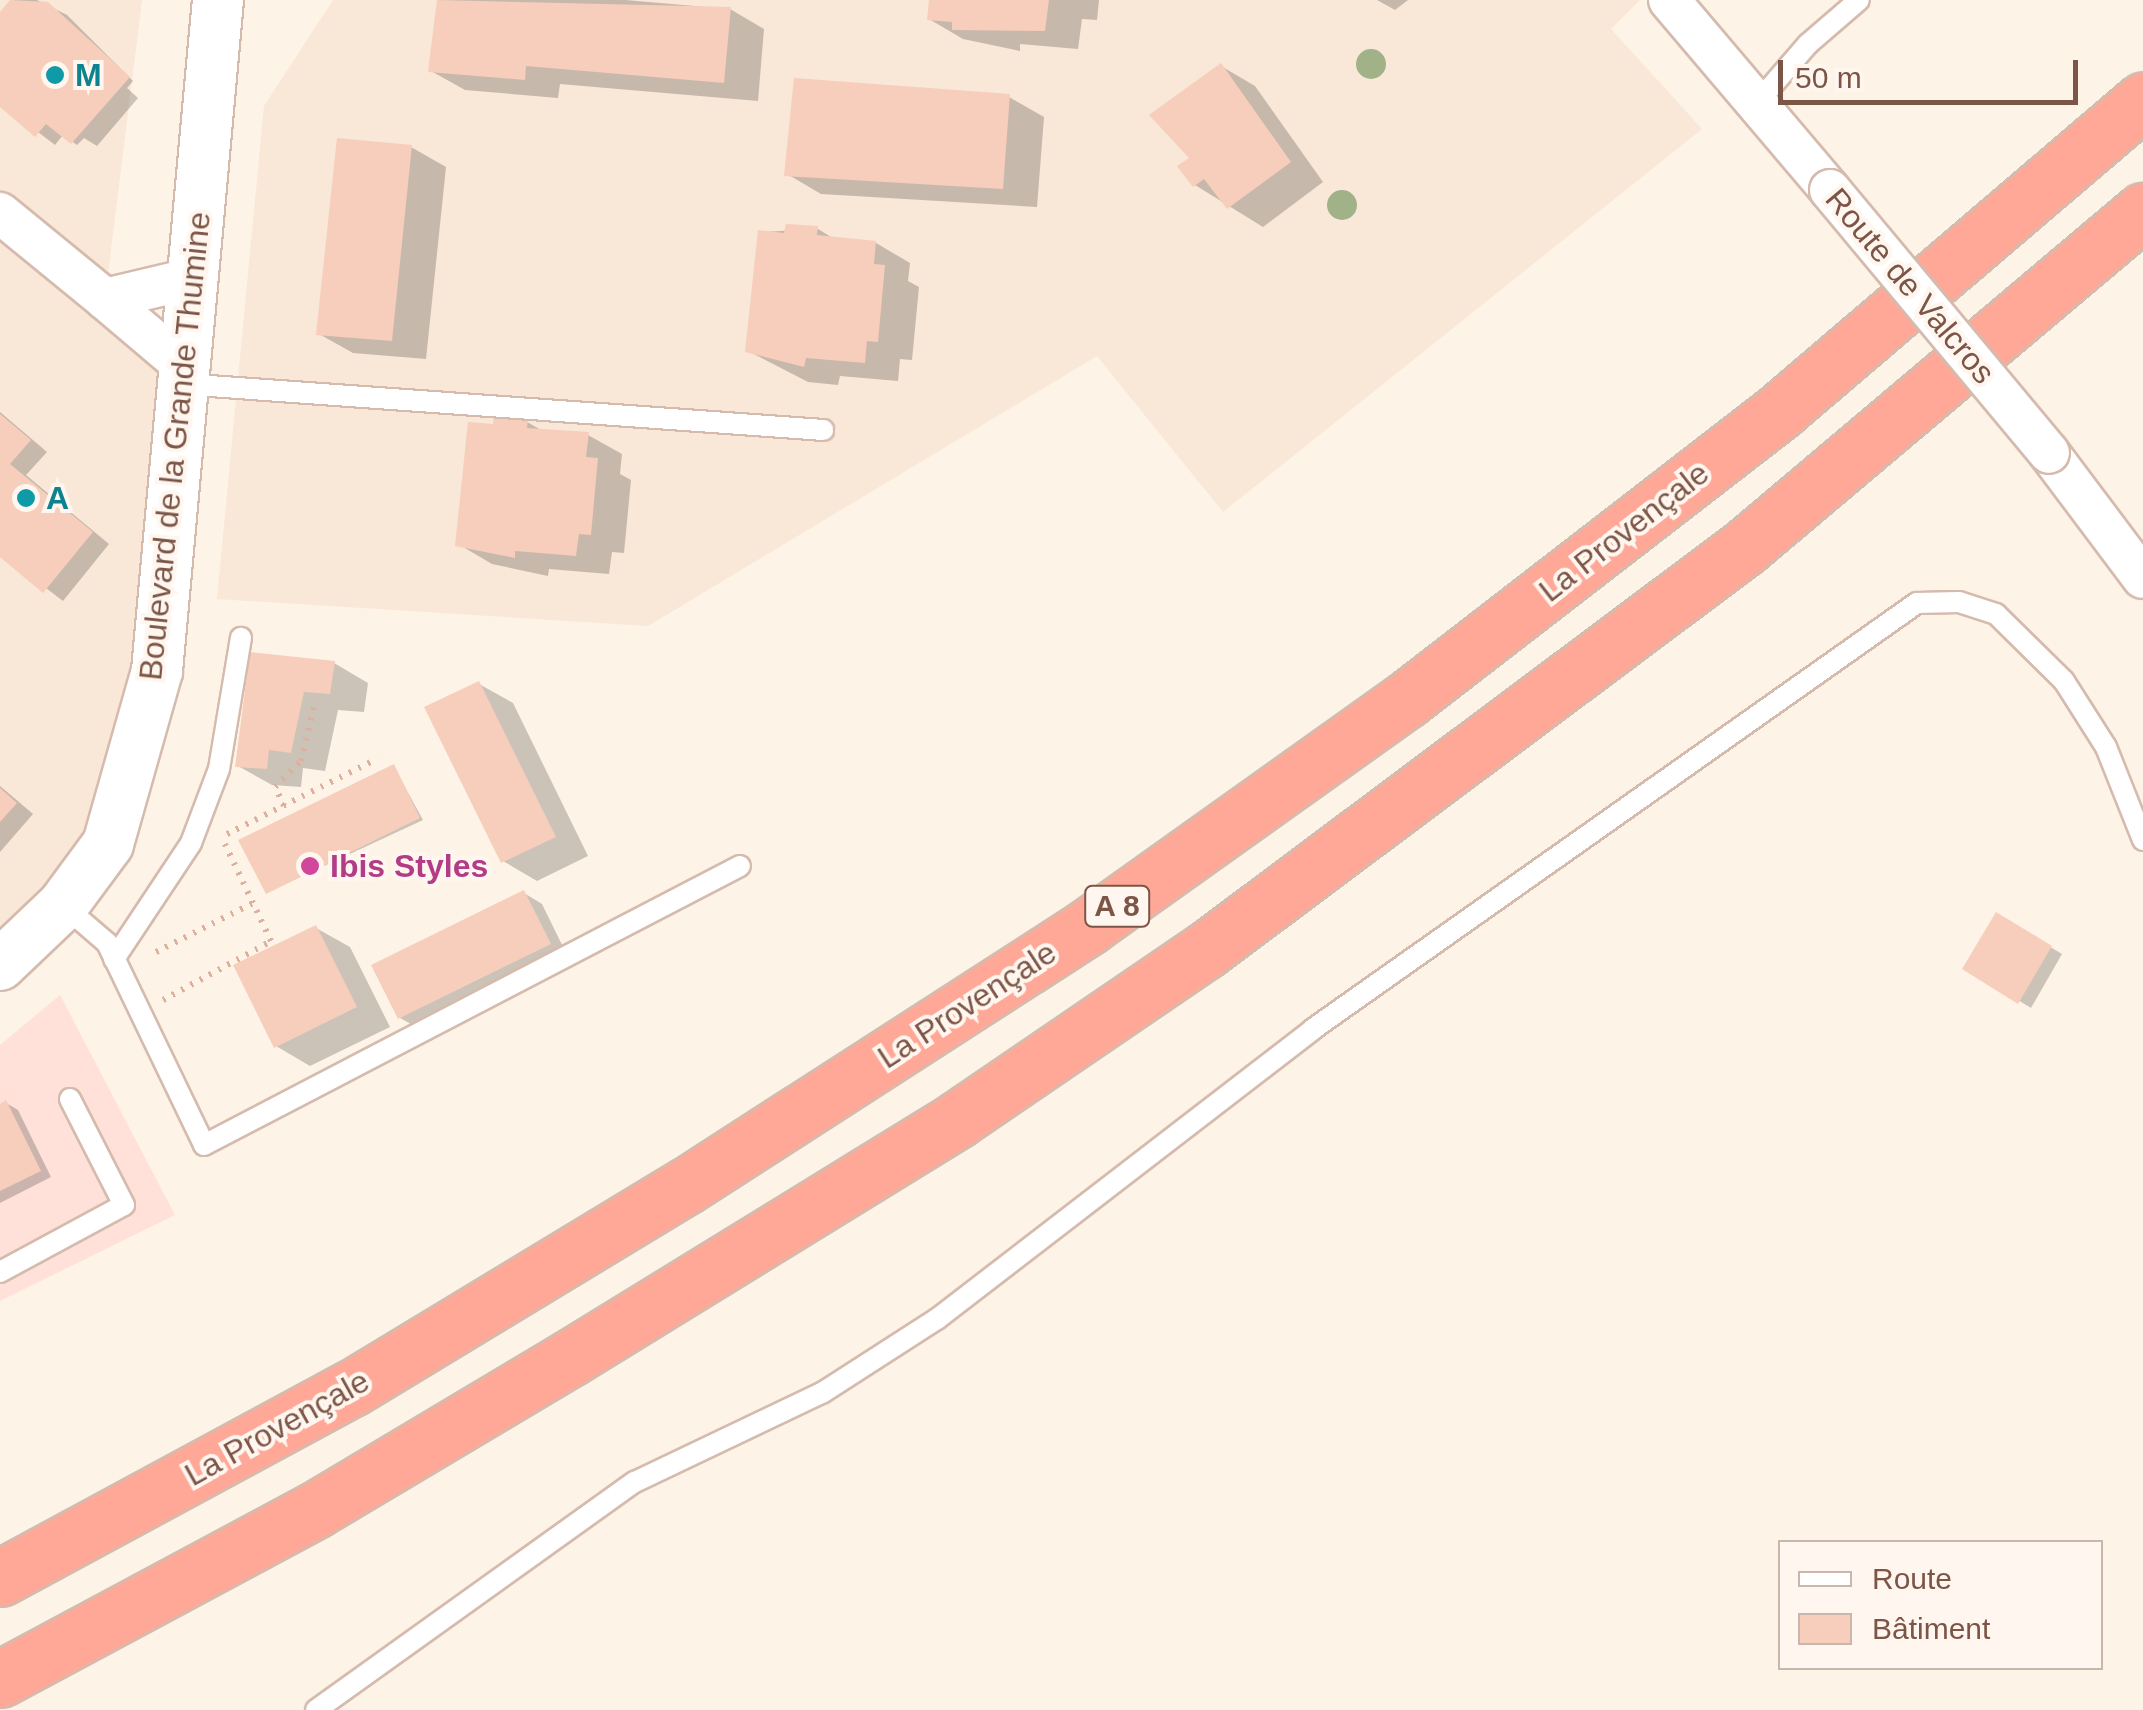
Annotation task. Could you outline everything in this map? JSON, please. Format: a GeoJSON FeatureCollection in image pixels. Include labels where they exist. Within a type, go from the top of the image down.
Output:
{"type":"FeatureCollection","features":[{"type":"Feature","properties":{"kind":"highway","name":"La Provençale"},"geometry":{"type":"LineString","coordinates":[[0,1578],[369,1378],[686,1186],[1088,926],[1406,700],[1782,410],[2143,100]]}},
{"type":"Feature","properties":{"kind":"highway","name":"A 8"},"geometry":{"type":"LineString","coordinates":[[0,1679],[315,1510],[570,1358],[958,1119],[1175,971],[1745,548],[2143,211]]}},
{"type":"Feature","properties":{"kind":"street","name":"Boulevard de la Grande Thumine"},"geometry":{"type":"LineString","coordinates":[[0,965],[62,905],[108,844],[156,670],[218,0]]}},
{"type":"Feature","properties":{"kind":"street","name":"Route de Valcros"},"geometry":{"type":"LineString","coordinates":[[1668,0],[2049,453],[2143,578]]}},
{"type":"Feature","properties":{"kind":"street"},"geometry":{"type":"LineString","coordinates":[[0,213],[105,299],[183,375]]}},
{"type":"Feature","properties":{"kind":"street"},"geometry":{"type":"LineString","coordinates":[[105,299],[194,278]]}},
{"type":"Feature","properties":{"kind":"lane"},"geometry":{"type":"LineString","coordinates":[[1757,103],[1808,44],[1860,0]]}},
{"type":"Feature","properties":{"kind":"lane"},"geometry":{"type":"LineString","coordinates":[[183,375],[823,430]]}},
{"type":"Feature","properties":{"kind":"lane"},"geometry":{"type":"LineString","coordinates":[[316,1710],[635,1482],[822,1392],[937,1319],[1314,1029],[1916,603],[1959,602],[1996,614],[2064,680],[2106,747],[2143,840]]}},
{"type":"Feature","properties":{"kind":"lane"},"geometry":{"type":"LineString","coordinates":[[116,964],[181,860],[219,770],[241,638]]}},
{"type":"Feature","properties":{"kind":"lane"},"geometry":{"type":"LineString","coordinates":[[62,905],[106,943],[204,1145],[740,866]]}},
{"type":"Feature","properties":{"kind":"lane"},"geometry":{"type":"LineString","coordinates":[[0,1272],[124,1206],[70,1098]]}},
{"type":"Feature","properties":{"kind":"path"},"geometry":{"type":"LineString","coordinates":[[284,806],[275,787],[302,761],[315,702]]}},
{"type":"Feature","properties":{"kind":"path"},"geometry":{"type":"LineString","coordinates":[[222,837],[376,759]]}},
{"type":"Feature","properties":{"kind":"path"},"geometry":{"type":"LineString","coordinates":[[140,1012],[271,941],[222,837],[202,812]]}},
{"type":"Feature","properties":{"kind":"path"},"geometry":{"type":"LineString","coordinates":[[116,964],[253,903]]}},
{"type":"Feature","properties":{"kind":"shaded area"},"geometry":{"type":"Polygon","coordinates":[[[0,0],[142,0],[106,290],[0,208],[0,0]]]}},
{"type":"Feature","properties":{"kind":"shaded area"},"geometry":{"type":"Polygon","coordinates":[[[333,0],[1640,0],[1611,29],[1702,129],[1223,512],[1097,356],[648,626],[217,599],[264,106],[333,0]]]}},
{"type":"Feature","properties":{"kind":"shaded area"},"geometry":{"type":"Polygon","coordinates":[[[0,238],[173,375],[139,676],[91,839],[0,929],[0,238]]]}},
{"type":"Feature","properties":{"kind":"shaded area"},"geometry":{"type":"Polygon","coordinates":[[[60,995],[175,1215],[0,1301],[0,1045],[60,995]]]}},
{"type":"Feature","properties":{"kind":"building","name":"M"},"geometry":{"type":"Polygon","coordinates":[[[10,0],[48,2],[130,77],[71,144],[46,124],[35,137],[0,107],[0,12],[10,0]]]}},
{"type":"Feature","properties":{"kind":"building"},"geometry":{"type":"Polygon","coordinates":[[[437,0],[731,7],[724,83],[526,66],[525,80],[428,72],[437,0]]]}},
{"type":"Feature","properties":{"kind":"building"},"geometry":{"type":"Polygon","coordinates":[[[929,0],[1049,0],[1045,31],[952,30],[952,22],[927,20],[929,0]]]}},
{"type":"Feature","properties":{"kind":"building"},"geometry":{"type":"Polygon","coordinates":[[[1221,63],[1291,162],[1227,209],[1204,179],[1193,187],[1177,166],[1189,158],[1149,115],[1221,63]]]}},
{"type":"Feature","properties":{"kind":"building"},"geometry":{"type":"Polygon","coordinates":[[[794,78],[1010,94],[1003,189],[784,176],[794,78]]]}},
{"type":"Feature","properties":{"kind":"building"},"geometry":{"type":"Polygon","coordinates":[[[337,138],[412,145],[392,341],[316,335],[337,138]]]}},
{"type":"Feature","properties":{"kind":"building"},"geometry":{"type":"Polygon","coordinates":[[[786,224],[818,226],[817,235],[876,241],[874,264],[885,265],[878,342],[867,341],[865,363],[806,358],[804,367],[745,352],[758,230],[784,233],[786,224]]]}},
{"type":"Feature","properties":{"kind":"building","name":"A"},"geometry":{"type":"Polygon","coordinates":[[[0,414],[31,440],[10,464],[93,532],[43,593],[0,557],[0,414]]]}},
{"type":"Feature","properties":{"kind":"building"},"geometry":{"type":"Polygon","coordinates":[[[494,416],[528,420],[527,428],[589,432],[586,457],[598,458],[591,535],[579,534],[576,556],[515,551],[515,558],[455,546],[468,422],[493,424],[494,416]]]}},
{"type":"Feature","properties":{"kind":"building"},"geometry":{"type":"Polygon","coordinates":[[[250,652],[335,661],[330,694],[304,692],[291,753],[269,750],[267,769],[235,767],[250,652]]]}},
{"type":"Feature","properties":{"kind":"building"},"geometry":{"type":"Polygon","coordinates":[[[479,681],[556,837],[501,863],[424,707],[479,681]]]}},
{"type":"Feature","properties":{"kind":"building"},"geometry":{"type":"Polygon","coordinates":[[[394,764],[420,818],[266,894],[238,840],[394,764]]]}},
{"type":"Feature","properties":{"kind":"building"},"geometry":{"type":"Polygon","coordinates":[[[0,788],[17,803],[0,822],[0,788]]]}},
{"type":"Feature","properties":{"kind":"building"},"geometry":{"type":"Polygon","coordinates":[[[524,890],[551,944],[398,1019],[371,965],[524,890]]]}},
{"type":"Feature","properties":{"kind":"building"},"geometry":{"type":"Polygon","coordinates":[[[1996,912],[2052,946],[2018,1004],[1962,969],[1996,912]]]}},
{"type":"Feature","properties":{"kind":"building"},"geometry":{"type":"Polygon","coordinates":[[[316,925],[357,1007],[274,1048],[233,965],[316,925]]]}},
{"type":"Feature","properties":{"kind":"building"},"geometry":{"type":"Polygon","coordinates":[[[6,1100],[41,1171],[0,1191],[0,1104],[6,1100]]]}},
{"type":"Feature","properties":{"kind":"place","name":"M"},"geometry":{"type":"Point","coordinates":[55,75]}},
{"type":"Feature","properties":{"kind":"place","name":"A"},"geometry":{"type":"Point","coordinates":[26,498]}},
{"type":"Feature","properties":{"kind":"place","name":"Ibis Styles"},"geometry":{"type":"Point","coordinates":[310,866]}}]}
